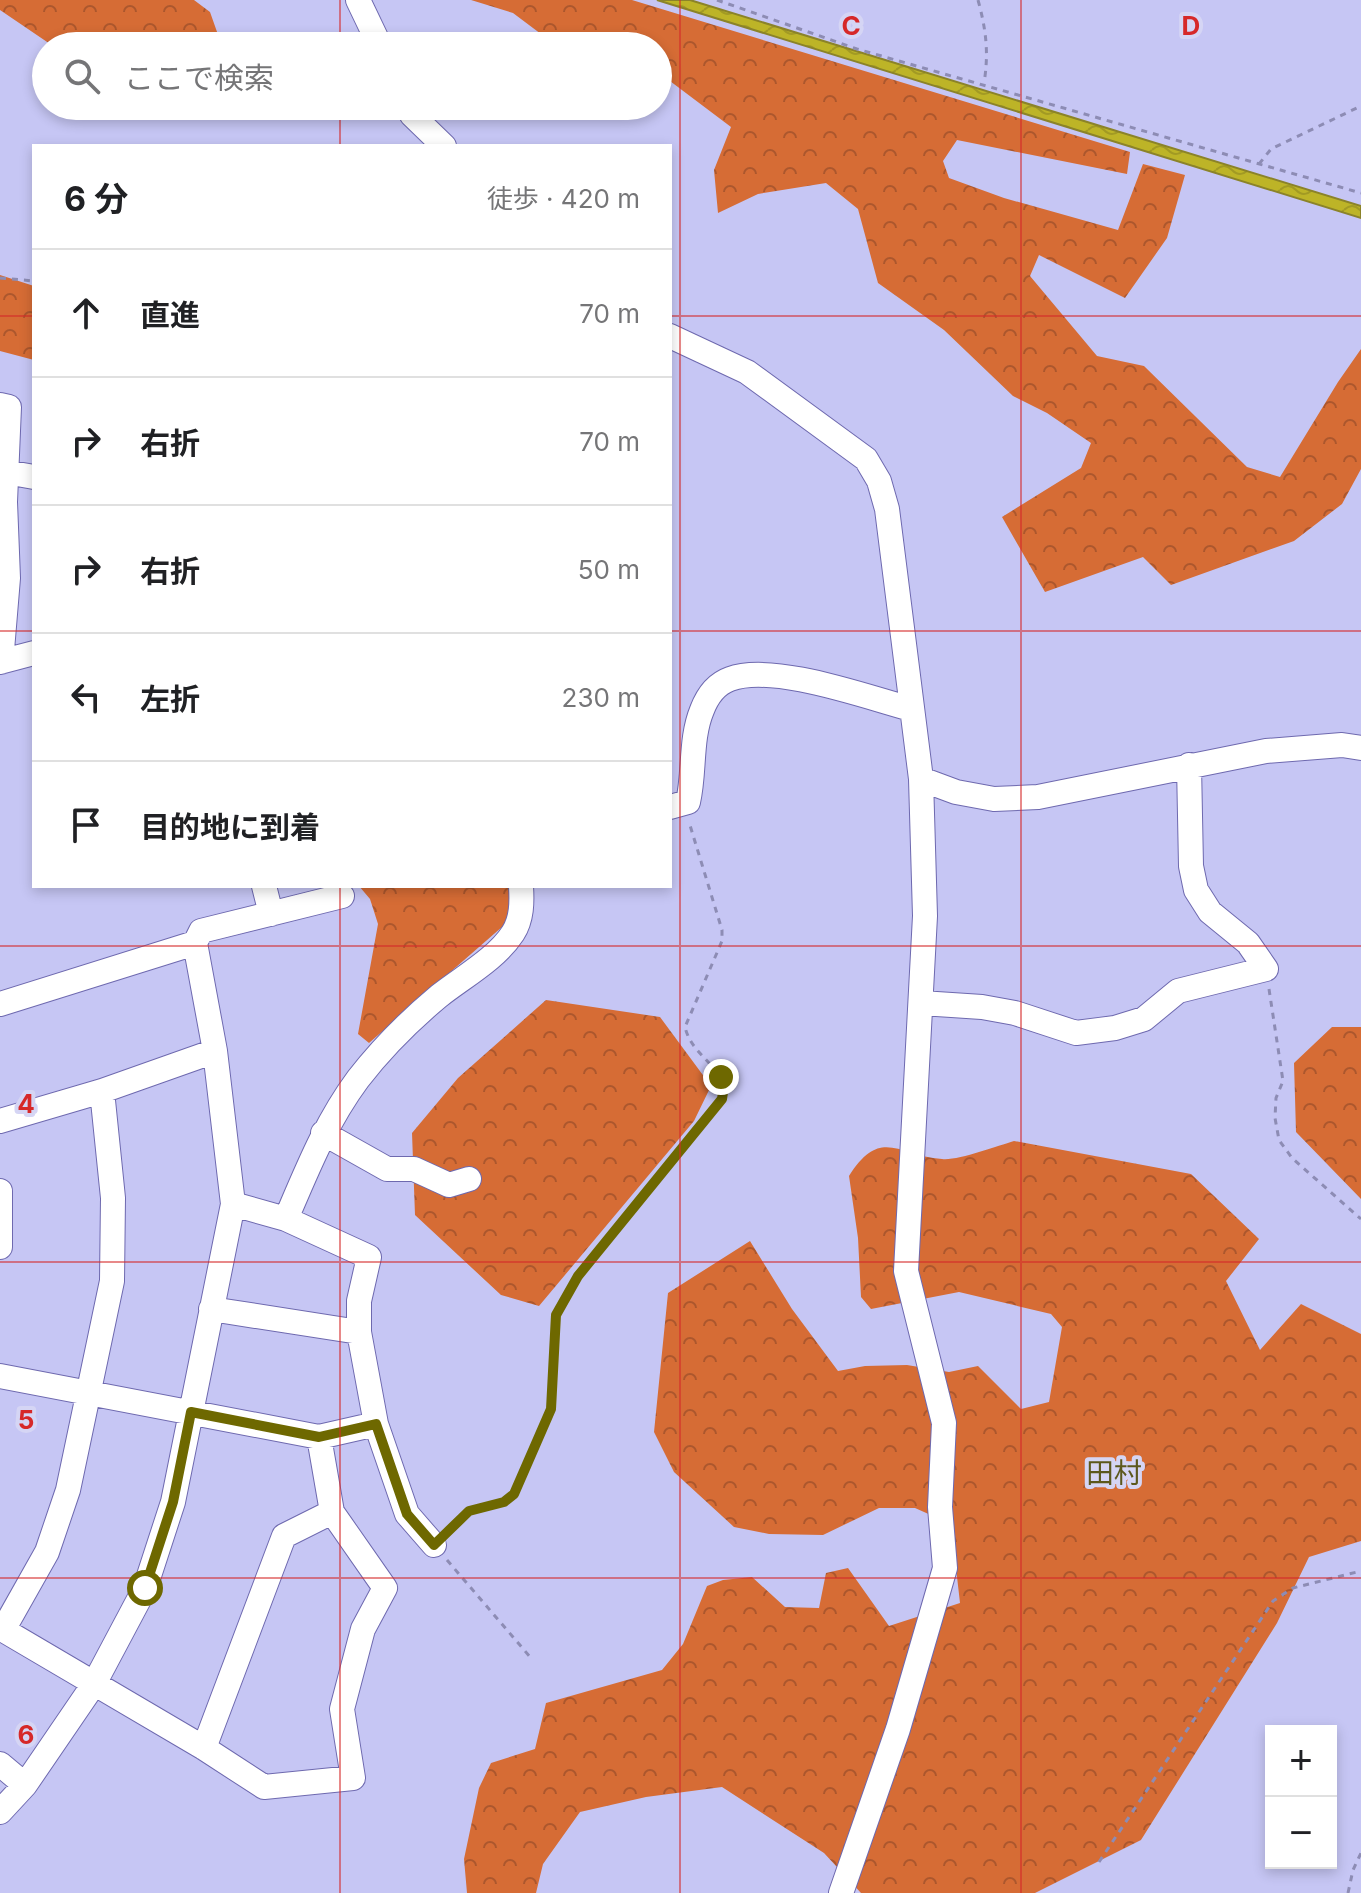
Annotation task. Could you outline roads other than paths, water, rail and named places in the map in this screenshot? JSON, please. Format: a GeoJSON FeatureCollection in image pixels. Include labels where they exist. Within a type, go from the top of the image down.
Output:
{"type":"FeatureCollection","features":[{"type":"Feature","properties":{"kind":"street"},"geometry":{"type":"LineString","coordinates":[[358,0],[373,32]]}},
{"type":"Feature","properties":{"kind":"street"},"geometry":{"type":"LineString","coordinates":[[417,120],[442,144]]}},
{"type":"Feature","properties":{"kind":"street"},"geometry":{"type":"LineString","coordinates":[[672,337],[747,372],[866,459],[879,481],[887,509],[921,779],[925,916],[906,1271],[944,1423],[940,1507],[945,1568],[898,1729],[841,1893]]}},
{"type":"Feature","properties":{"kind":"street"},"geometry":{"type":"LineString","coordinates":[[0,405],[9,407],[6,472],[8,578],[1,662],[32,654]]}},
{"type":"Feature","properties":{"kind":"street"},"geometry":{"type":"LineString","coordinates":[[6,472],[32,477]]}},
{"type":"Feature","properties":{"kind":"street"},"geometry":{"type":"LineString","coordinates":[[677,805],[688,802],[693,781],[695,736],[702,710],[712,690],[730,679],[756,675],[787,676],[911,709]]}},
{"type":"Feature","properties":{"kind":"street"},"geometry":{"type":"LineString","coordinates":[[921,779],[956,792],[994,799],[1038,797],[1266,751],[1342,745],[1361,748]]}},
{"type":"Feature","properties":{"kind":"street"},"geometry":{"type":"LineString","coordinates":[[921,1003],[982,1007],[1015,1013],[1076,1033],[1115,1028],[1144,1019],[1178,991],[1266,969],[1248,943],[1210,912],[1196,890],[1191,866],[1189,765]]}},
{"type":"Feature","properties":{"kind":"street"},"geometry":{"type":"LineString","coordinates":[[264,888],[271,914]]}},
{"type":"Feature","properties":{"kind":"street"},"geometry":{"type":"LineString","coordinates":[[286,1219],[323,1133],[357,1081],[388,1042],[497,951],[513,933],[521,917],[521,888]]}},
{"type":"Feature","properties":{"kind":"street"},"geometry":{"type":"LineString","coordinates":[[0,1812],[25,1785],[94,1684],[145,1588],[173,1502],[233,1204],[215,1051],[195,943],[201,931],[342,896]]}},
{"type":"Feature","properties":{"kind":"street"},"geometry":{"type":"LineString","coordinates":[[0,1004],[195,943]]}},
{"type":"Feature","properties":{"kind":"street"},"geometry":{"type":"LineString","coordinates":[[0,1121],[102,1091],[215,1051]]}},
{"type":"Feature","properties":{"kind":"street"},"geometry":{"type":"LineString","coordinates":[[102,1091],[113,1198],[112,1281],[68,1490],[47,1552],[2,1629],[204,1748],[264,1787],[353,1778],[342,1709],[363,1629],[385,1588],[332,1512],[319,1437]]}},
{"type":"Feature","properties":{"kind":"street"},"geometry":{"type":"LineString","coordinates":[[323,1133],[387,1169],[414,1169],[449,1185],[469,1179]]}},
{"type":"Feature","properties":{"kind":"street"},"geometry":{"type":"LineString","coordinates":[[0,1191],[0,1247]]}},
{"type":"Feature","properties":{"kind":"street"},"geometry":{"type":"LineString","coordinates":[[233,1204],[286,1219],[369,1257],[359,1301],[359,1332],[376,1424],[407,1514],[434,1545]]}},
{"type":"Feature","properties":{"kind":"street"},"geometry":{"type":"LineString","coordinates":[[211,1309],[359,1332]]}},
{"type":"Feature","properties":{"kind":"street"},"geometry":{"type":"LineString","coordinates":[[0,1376],[319,1437],[376,1424]]}},
{"type":"Feature","properties":{"kind":"street"},"geometry":{"type":"LineString","coordinates":[[204,1748],[284,1536],[332,1512]]}},
{"type":"Feature","properties":{"kind":"street"},"geometry":{"type":"LineString","coordinates":[[0,1764],[25,1785]]}},
{"type":"Feature","properties":{"kind":"water"},"geometry":{"type":"Polygon","coordinates":[[[657,0],[690,0],[1361,206],[1361,218],[657,0]]]}},
{"type":"Feature","properties":{"kind":"district","name":"田村"},"geometry":{"type":"Point","coordinates":[1114,1473]}}]}
